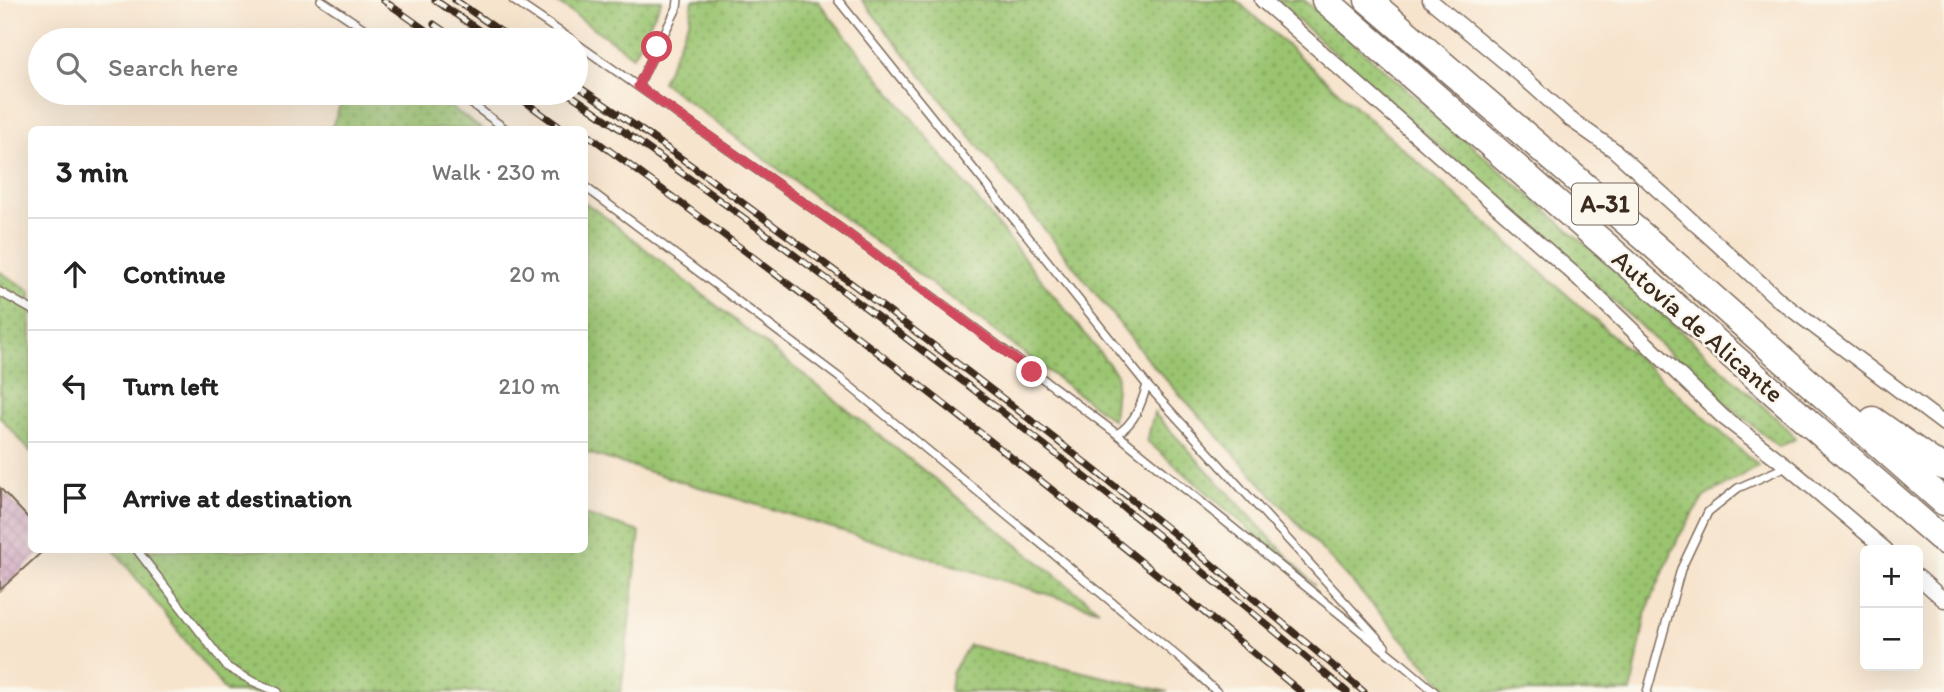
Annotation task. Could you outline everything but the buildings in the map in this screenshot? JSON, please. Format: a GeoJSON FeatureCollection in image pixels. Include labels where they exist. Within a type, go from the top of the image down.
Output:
{"type":"FeatureCollection","features":[{"type":"Feature","properties":{"kind":"highway","name":"Autovía de Alicante"},"geometry":{"type":"LineString","coordinates":[[1325,0],[1935,533],[1944,555]]}},
{"type":"Feature","properties":{"kind":"highway","name":"Autovía de Alicante"},"geometry":{"type":"LineString","coordinates":[[1368,0],[1651,243],[1944,502]]}},
{"type":"Feature","properties":{"kind":"highway"},"geometry":{"type":"LineString","coordinates":[[1815,389],[1850,404],[1931,461],[1944,467]]}},
{"type":"Feature","properties":{"kind":"street"},"geometry":{"type":"LineString","coordinates":[[1262,0],[1575,275],[1723,417],[1787,466],[1880,545]]}},
{"type":"Feature","properties":{"kind":"street"},"geometry":{"type":"LineString","coordinates":[[1430,0],[1570,119],[1614,150],[1779,300],[1944,424]]}},
{"type":"Feature","properties":{"kind":"street"},"geometry":{"type":"LineString","coordinates":[[1923,581],[1944,600]]}},
{"type":"Feature","properties":{"kind":"lane"},"geometry":{"type":"LineString","coordinates":[[321,0],[362,28]]}},
{"type":"Feature","properties":{"kind":"lane"},"geometry":{"type":"LineString","coordinates":[[513,0],[555,28]]}},
{"type":"Feature","properties":{"kind":"lane"},"geometry":{"type":"LineString","coordinates":[[638,86],[677,8],[678,0]]}},
{"type":"Feature","properties":{"kind":"lane"},"geometry":{"type":"LineString","coordinates":[[838,0],[1147,386],[1404,666]]}},
{"type":"Feature","properties":{"kind":"lane"},"geometry":{"type":"LineString","coordinates":[[588,51],[843,230],[1117,434],[1435,692]]}},
{"type":"Feature","properties":{"kind":"lane"},"geometry":{"type":"LineString","coordinates":[[473,105],[502,126]]}},
{"type":"Feature","properties":{"kind":"lane"},"geometry":{"type":"LineString","coordinates":[[588,189],[840,378],[1182,660],[1217,692]]}},
{"type":"Feature","properties":{"kind":"lane"},"geometry":{"type":"LineString","coordinates":[[0,292],[28,308]]}},
{"type":"Feature","properties":{"kind":"lane"},"geometry":{"type":"LineString","coordinates":[[1117,434],[1126,428],[1140,410],[1147,386]]}},
{"type":"Feature","properties":{"kind":"lane"},"geometry":{"type":"LineString","coordinates":[[1647,692],[1681,569],[1708,512],[1738,488],[1787,466]]}},
{"type":"Feature","properties":{"kind":"lane"},"geometry":{"type":"LineString","coordinates":[[139,553],[228,667],[278,692]]}},
{"type":"Feature","properties":{"kind":"green space"},"geometry":{"type":"Polygon","coordinates":[[[554,0],[662,0],[633,56],[554,0]]]}},
{"type":"Feature","properties":{"kind":"green space"},"geometry":{"type":"Polygon","coordinates":[[[693,0],[817,0],[1117,374],[1113,420],[662,82],[690,19],[693,0]]]}},
{"type":"Feature","properties":{"kind":"green space"},"geometry":{"type":"Polygon","coordinates":[[[862,0],[1236,0],[1759,466],[1704,497],[1678,538],[1646,612],[1631,692],[1450,692],[1150,362],[862,0]]]}},
{"type":"Feature","properties":{"kind":"green space"},"geometry":{"type":"Polygon","coordinates":[[[1275,0],[1304,0],[1609,265],[1789,430],[1795,439],[1779,447],[1740,415],[1275,0]]]}},
{"type":"Feature","properties":{"kind":"green space"},"geometry":{"type":"Polygon","coordinates":[[[340,105],[447,105],[478,126],[332,126],[340,105]]]}},
{"type":"Feature","properties":{"kind":"green space"},"geometry":{"type":"Polygon","coordinates":[[[588,205],[604,216],[1099,610],[588,453],[588,205]]]}},
{"type":"Feature","properties":{"kind":"green space"},"geometry":{"type":"Polygon","coordinates":[[[0,272],[28,289],[28,449],[0,417],[0,272]]]}},
{"type":"Feature","properties":{"kind":"green space"},"geometry":{"type":"Polygon","coordinates":[[[1154,413],[1315,586],[1147,441],[1154,413]]]}},
{"type":"Feature","properties":{"kind":"green space"},"geometry":{"type":"Polygon","coordinates":[[[588,516],[640,532],[621,692],[226,692],[116,553],[588,553],[588,516]]]}},
{"type":"Feature","properties":{"kind":"green space"},"geometry":{"type":"Polygon","coordinates":[[[969,645],[1168,692],[950,692],[952,673],[969,645]]]}},
{"type":"Feature","properties":{"kind":"railway"},"geometry":{"type":"LineString","coordinates":[[383,0],[423,28]]}},
{"type":"Feature","properties":{"kind":"railway"},"geometry":{"type":"LineString","coordinates":[[435,0],[476,28]]}},
{"type":"Feature","properties":{"kind":"railway"},"geometry":{"type":"LineString","coordinates":[[455,0],[496,28]]}},
{"type":"Feature","properties":{"kind":"railway"},"geometry":{"type":"LineString","coordinates":[[434,24],[440,28]]}},
{"type":"Feature","properties":{"kind":"railway"},"geometry":{"type":"LineString","coordinates":[[588,93],[769,222],[1013,406],[1225,575],[1364,692]]}},
{"type":"Feature","properties":{"kind":"railway"},"geometry":{"type":"LineString","coordinates":[[530,105],[558,126]]}},
{"type":"Feature","properties":{"kind":"railway"},"geometry":{"type":"LineString","coordinates":[[585,105],[740,215],[972,389],[1199,568],[1347,692]]}},
{"type":"Feature","properties":{"kind":"railway"},"geometry":{"type":"LineString","coordinates":[[588,135],[767,267],[947,406],[1301,692]]}},
{"type":"Feature","properties":{"kind":"route"},"geometry":{"type":"LineString","coordinates":[[657,47],[638,86],[843,230],[1032,372]]}}]}
